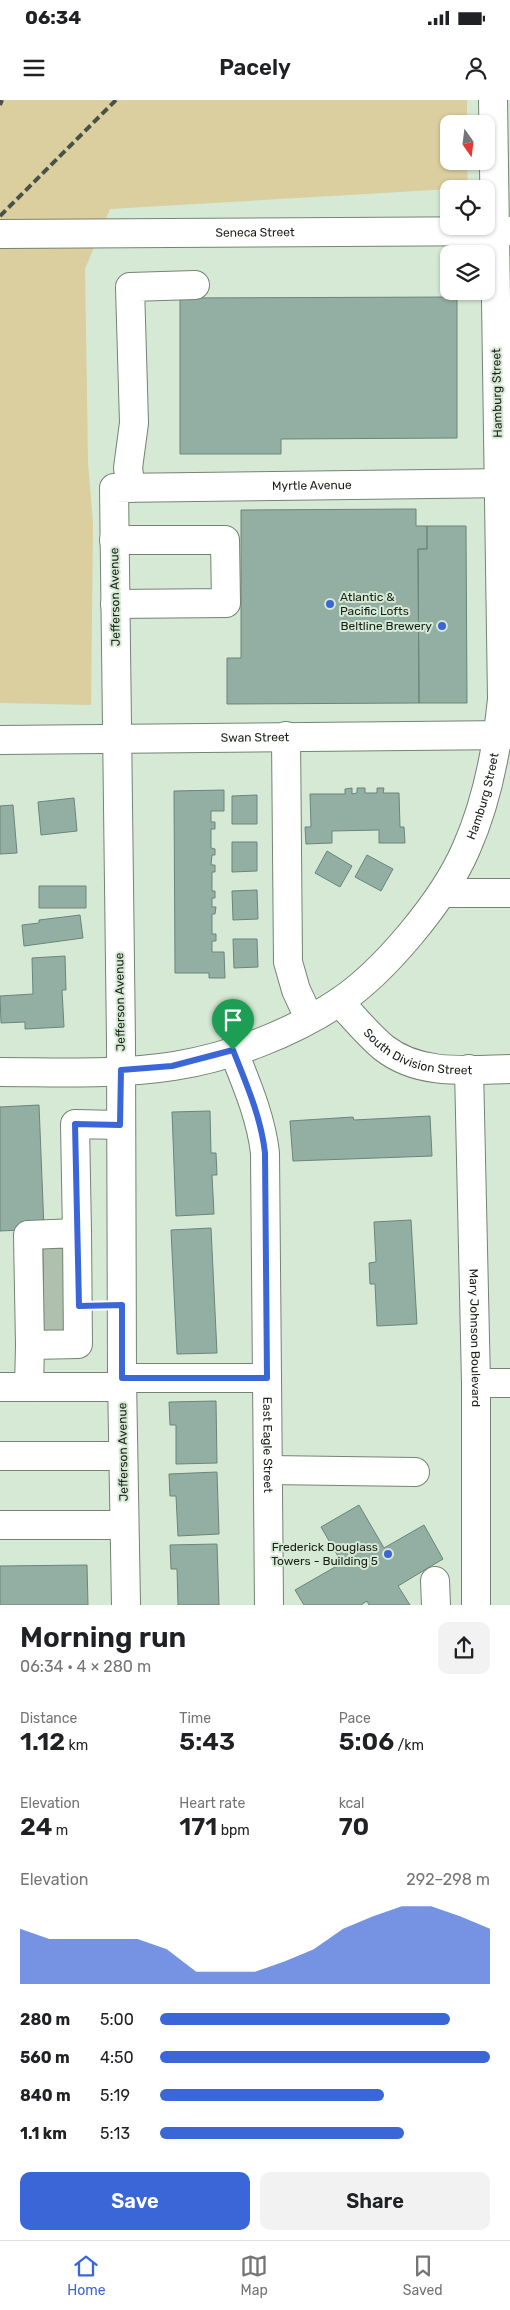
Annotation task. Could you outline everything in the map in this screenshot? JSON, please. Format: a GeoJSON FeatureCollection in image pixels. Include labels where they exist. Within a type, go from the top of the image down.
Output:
{"type":"FeatureCollection","features":[{"type":"Feature","properties":{"kind":"street","name":"Hamburg Street"},"geometry":{"type":"LineString","coordinates":[[121,1070],[172,1066],[233,1050],[282,1033],[339,1002],[363,982],[405,940],[443,893],[466,850],[482,808],[504,735],[502,699],[504,484],[502,232],[493,100]]}},
{"type":"Feature","properties":{"kind":"street","name":"Seneca Street"},"geometry":{"type":"LineString","coordinates":[[0,234],[502,232]]}},
{"type":"Feature","properties":{"kind":"street","name":"Jefferson Avenue"},"geometry":{"type":"LineString","coordinates":[[126,1605],[114,540],[122,488],[128,468],[134,423],[130,287],[195,285]]}},
{"type":"Feature","properties":{"kind":"street","name":"Myrtle Avenue"},"geometry":{"type":"LineString","coordinates":[[122,488],[504,484]]}},
{"type":"Feature","properties":{"kind":"street"},"geometry":{"type":"LineString","coordinates":[[114,540],[225,540],[226,603],[115,604]]}},
{"type":"Feature","properties":{"kind":"street","name":"Swan Street"},"geometry":{"type":"LineString","coordinates":[[0,740],[504,735]]}},
{"type":"Feature","properties":{"kind":"street"},"geometry":{"type":"LineString","coordinates":[[286,736],[288,962],[296,990],[309,1018]]}},
{"type":"Feature","properties":{"kind":"street"},"geometry":{"type":"LineString","coordinates":[[443,893],[510,892]]}},
{"type":"Feature","properties":{"kind":"street","name":"South Division Street"},"geometry":{"type":"LineString","coordinates":[[339,1002],[384,1048],[402,1060],[429,1068],[510,1069]]}},
{"type":"Feature","properties":{"kind":"street","name":"East Eagle Street"},"geometry":{"type":"LineString","coordinates":[[233,1050],[252,1098],[261,1129],[265,1153],[269,1605]]}},
{"type":"Feature","properties":{"kind":"street"},"geometry":{"type":"LineString","coordinates":[[0,1072],[121,1070]]}},
{"type":"Feature","properties":{"kind":"street","name":"Mary Johnson Boulevard"},"geometry":{"type":"LineString","coordinates":[[470,1070],[476,1383],[476,1605]]}},
{"type":"Feature","properties":{"kind":"street"},"geometry":{"type":"LineString","coordinates":[[29,1386],[55,1309],[55,1263],[77,1234],[75,1124],[120,1125]]}},
{"type":"Feature","properties":{"kind":"street"},"geometry":{"type":"LineString","coordinates":[[55,1309],[55,1263],[28,1235],[77,1234]]}},
{"type":"Feature","properties":{"kind":"street"},"geometry":{"type":"LineString","coordinates":[[55,1309],[122,1305]]}},
{"type":"Feature","properties":{"kind":"street"},"geometry":{"type":"LineString","coordinates":[[0,1387],[267,1378]]}},
{"type":"Feature","properties":{"kind":"street"},"geometry":{"type":"LineString","coordinates":[[476,1383],[510,1383]]}},
{"type":"Feature","properties":{"kind":"street"},"geometry":{"type":"LineString","coordinates":[[0,1456],[123,1456]]}},
{"type":"Feature","properties":{"kind":"street"},"geometry":{"type":"LineString","coordinates":[[269,1470],[415,1472]]}},
{"type":"Feature","properties":{"kind":"street"},"geometry":{"type":"LineString","coordinates":[[0,1525],[124,1525]]}},
{"type":"Feature","properties":{"kind":"shaded area"},"geometry":{"type":"Polygon","coordinates":[[[0,100],[467,100],[467,115],[440,115],[440,170],[467,170],[468,180],[440,180],[440,190],[110,209],[85,269],[88,463],[93,523],[91,705],[0,703],[0,100]]]}},
{"type":"Feature","properties":{"kind":"building"},"geometry":{"type":"Polygon","coordinates":[[[440,297],[440,300],[457,300],[457,438],[281,439],[281,454],[180,454],[180,298],[440,297]]]}},
{"type":"Feature","properties":{"kind":"building","name":"Atlantic & Pacific Lofts"},"geometry":{"type":"Polygon","coordinates":[[[416,509],[416,526],[427,526],[427,549],[418,549],[419,703],[227,704],[227,658],[241,658],[241,510],[416,509]]]}},
{"type":"Feature","properties":{"kind":"building","name":"Beltline Brewery"},"geometry":{"type":"Polygon","coordinates":[[[427,526],[466,526],[467,703],[419,703],[418,549],[427,549],[427,526]]]}},
{"type":"Feature","properties":{"kind":"building"},"geometry":{"type":"Polygon","coordinates":[[[352,788],[352,794],[357,793],[357,788],[365,788],[365,793],[377,793],[377,788],[384,788],[383,793],[399,793],[400,827],[404,827],[405,843],[379,843],[379,830],[332,831],[332,843],[306,844],[305,827],[311,827],[310,794],[345,794],[345,789],[352,788]]]}},
{"type":"Feature","properties":{"kind":"building"},"geometry":{"type":"Polygon","coordinates":[[[224,790],[224,811],[211,811],[211,822],[215,822],[215,829],[211,829],[211,848],[215,849],[215,855],[212,855],[211,865],[215,865],[215,872],[212,872],[212,891],[215,891],[215,898],[212,898],[212,907],[216,907],[215,914],[212,914],[212,934],[216,934],[216,941],[212,941],[212,952],[224,952],[225,978],[209,978],[209,973],[175,973],[174,791],[224,790]]]}},
{"type":"Feature","properties":{"kind":"building"},"geometry":{"type":"Polygon","coordinates":[[[257,795],[257,824],[232,824],[232,796],[257,795]]]}},
{"type":"Feature","properties":{"kind":"building"},"geometry":{"type":"Polygon","coordinates":[[[74,798],[77,831],[41,835],[38,802],[74,798]]]}},
{"type":"Feature","properties":{"kind":"building"},"geometry":{"type":"Polygon","coordinates":[[[13,805],[17,853],[0,854],[0,806],[13,805]]]}},
{"type":"Feature","properties":{"kind":"building"},"geometry":{"type":"Polygon","coordinates":[[[232,842],[257,842],[257,871],[232,872],[232,842]]]}},
{"type":"Feature","properties":{"kind":"building"},"geometry":{"type":"Polygon","coordinates":[[[327,851],[352,866],[340,887],[315,873],[327,851]]]}},
{"type":"Feature","properties":{"kind":"building"},"geometry":{"type":"Polygon","coordinates":[[[367,855],[393,869],[381,891],[355,877],[367,855]]]}},
{"type":"Feature","properties":{"kind":"building"},"geometry":{"type":"Polygon","coordinates":[[[39,886],[86,886],[86,908],[39,908],[39,886]]]}},
{"type":"Feature","properties":{"kind":"building"},"geometry":{"type":"Polygon","coordinates":[[[257,890],[258,919],[233,920],[232,891],[257,890]]]}},
{"type":"Feature","properties":{"kind":"building"},"geometry":{"type":"Polygon","coordinates":[[[80,915],[83,938],[24,946],[22,925],[39,923],[39,920],[80,915]]]}},
{"type":"Feature","properties":{"kind":"building"},"geometry":{"type":"Polygon","coordinates":[[[233,939],[257,939],[258,967],[234,968],[233,939]]]}},
{"type":"Feature","properties":{"kind":"building"},"geometry":{"type":"Polygon","coordinates":[[[65,956],[66,990],[62,990],[64,1027],[25,1029],[25,1022],[1,1023],[0,996],[33,994],[32,958],[65,956]]]}},
{"type":"Feature","properties":{"kind":"building"},"geometry":{"type":"Polygon","coordinates":[[[39,1105],[44,1229],[0,1231],[0,1107],[39,1105]]]}},
{"type":"Feature","properties":{"kind":"building"},"geometry":{"type":"Polygon","coordinates":[[[210,1111],[211,1153],[216,1153],[217,1175],[212,1175],[214,1214],[176,1216],[172,1112],[210,1111]]]}},
{"type":"Feature","properties":{"kind":"building"},"geometry":{"type":"Polygon","coordinates":[[[430,1116],[432,1156],[293,1161],[290,1121],[353,1117],[354,1120],[430,1116]]]}},
{"type":"Feature","properties":{"kind":"building"},"geometry":{"type":"Polygon","coordinates":[[[411,1220],[417,1324],[377,1326],[375,1284],[370,1284],[369,1263],[376,1262],[374,1222],[411,1220]]]}},
{"type":"Feature","properties":{"kind":"building"},"geometry":{"type":"Polygon","coordinates":[[[211,1228],[217,1353],[177,1354],[171,1230],[211,1228]]]}},
{"type":"Feature","properties":{"kind":"building"},"geometry":{"type":"Polygon","coordinates":[[[67,1238],[72,1343],[46,1344],[42,1239],[67,1238]]]}},
{"type":"Feature","properties":{"kind":"building"},"geometry":{"type":"Polygon","coordinates":[[[216,1401],[217,1463],[176,1464],[176,1425],[170,1425],[169,1402],[216,1401]]]}},
{"type":"Feature","properties":{"kind":"building"},"geometry":{"type":"Polygon","coordinates":[[[217,1472],[219,1534],[178,1536],[176,1496],[170,1496],[169,1474],[217,1472]]]}},
{"type":"Feature","properties":{"kind":"building","name":"Frederick Douglass Towers - Building 5"},"geometry":{"type":"Polygon","coordinates":[[[359,1505],[384,1548],[424,1525],[443,1559],[398,1586],[410,1605],[369,1605],[367,1601],[361,1605],[304,1605],[295,1590],[342,1563],[321,1527],[359,1505]]]}},
{"type":"Feature","properties":{"kind":"building"},"geometry":{"type":"Polygon","coordinates":[[[217,1544],[219,1605],[178,1605],[177,1569],[171,1569],[170,1545],[217,1544]]]}},
{"type":"Feature","properties":{"kind":"building"},"geometry":{"type":"Polygon","coordinates":[[[87,1565],[88,1605],[0,1605],[0,1566],[87,1565]]]}},
{"type":"Feature","properties":{"kind":"tunnel"},"geometry":{"type":"LineString","coordinates":[[44,1263],[70,1263]]}},
{"type":"Feature","properties":{"kind":"tunnel"},"geometry":{"type":"LineString","coordinates":[[44,1291],[70,1291]]}},
{"type":"Feature","properties":{"kind":"tunnel"},"geometry":{"type":"LineString","coordinates":[[44,1318],[70,1318]]}},
{"type":"Feature","properties":{"kind":"railway"},"geometry":{"type":"LineString","coordinates":[[0,105],[2,100]]}},
{"type":"Feature","properties":{"kind":"railway"},"geometry":{"type":"LineString","coordinates":[[0,216],[116,100]]}},
{"type":"Feature","properties":{"kind":"place","name":"Atlantic & Pacific Lofts"},"geometry":{"type":"Point","coordinates":[330,604]}},
{"type":"Feature","properties":{"kind":"place","name":"Beltline Brewery"},"geometry":{"type":"Point","coordinates":[442,626]}},
{"type":"Feature","properties":{"kind":"place","name":"Frederick Douglass Towers - Building 5"},"geometry":{"type":"Point","coordinates":[388,1554]}},
{"type":"Feature","properties":{"kind":"route"},"geometry":{"type":"LineString","coordinates":[[233,1050],[252,1098],[264,1142],[266,1164],[267,1378],[122,1378],[122,1305],[79,1306],[75,1124],[120,1125],[121,1070],[172,1066],[233,1050]]}}]}
